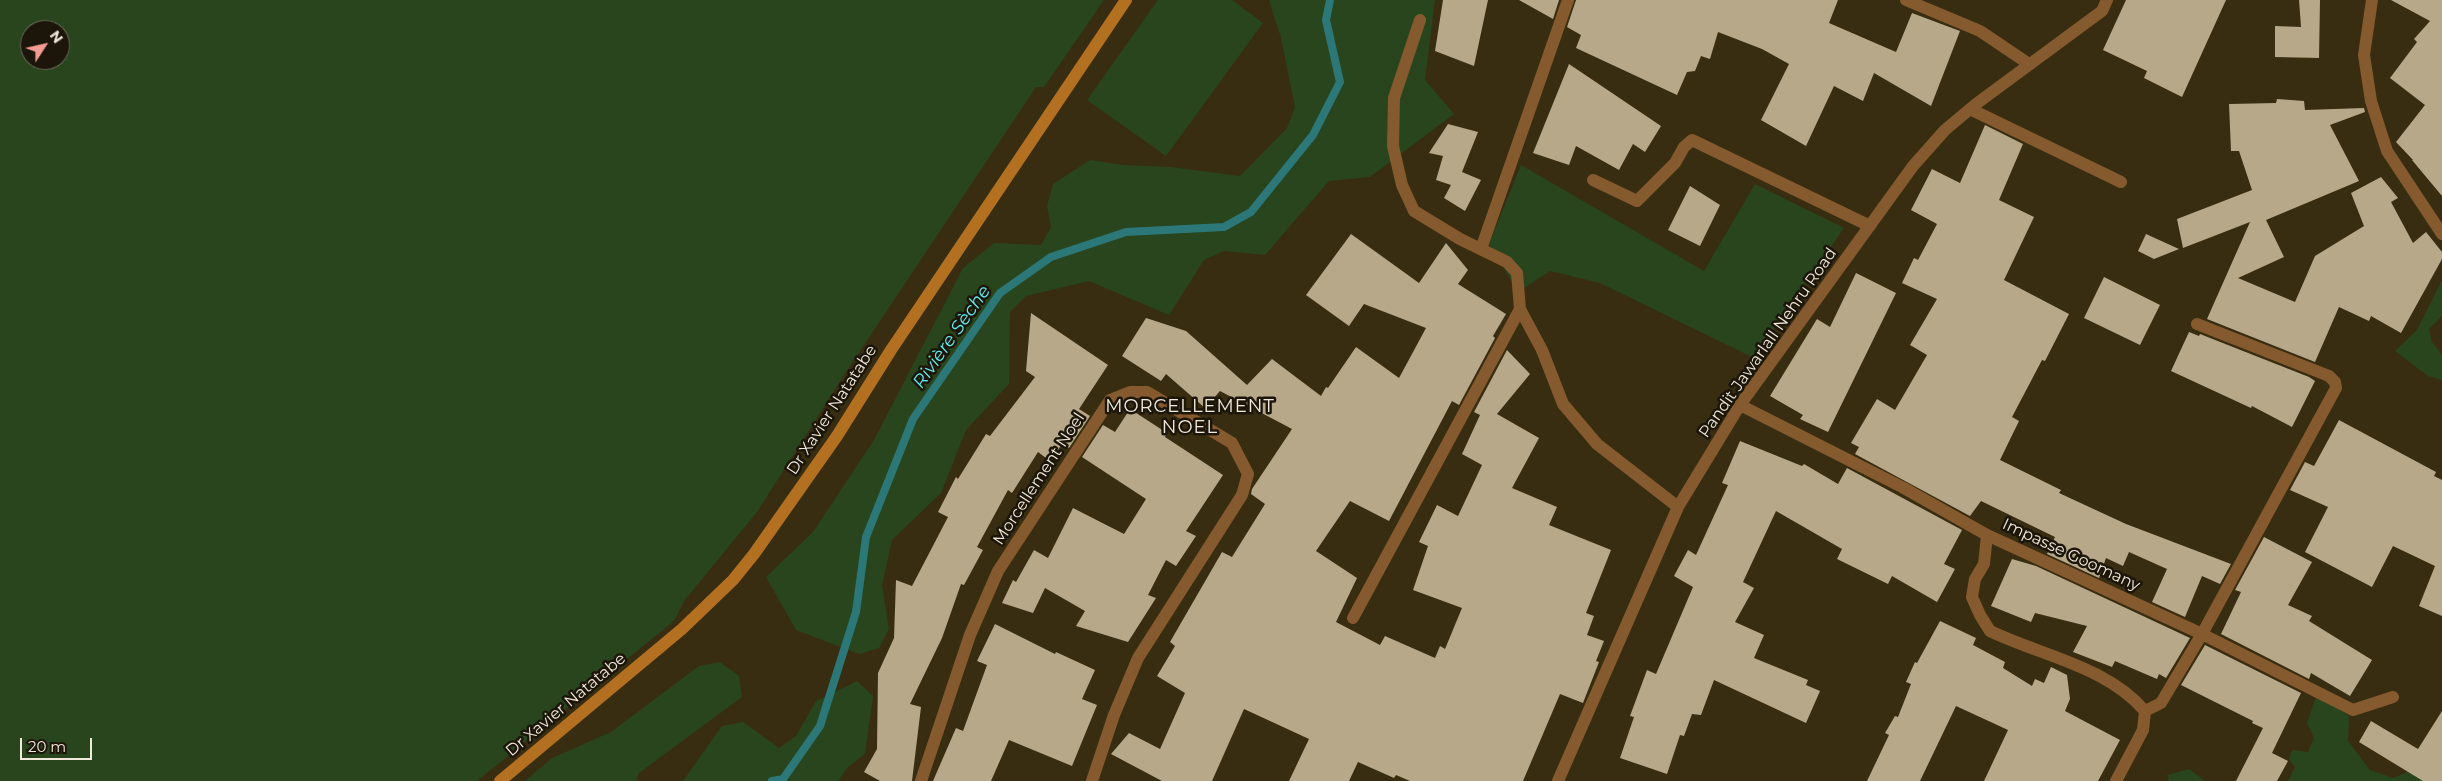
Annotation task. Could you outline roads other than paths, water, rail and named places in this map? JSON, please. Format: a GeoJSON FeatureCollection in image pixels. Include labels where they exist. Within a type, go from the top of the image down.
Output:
{"type":"FeatureCollection","features":[{"type":"Feature","properties":{"kind":"main road","name":"Dr Xavier Natatabe"},"geometry":{"type":"LineString","coordinates":[[500,781],[682,629],[733,580],[754,554],[837,436],[896,341],[1126,0]]}},
{"type":"Feature","properties":{"kind":"street"},"geometry":{"type":"LineString","coordinates":[[1480,249],[1568,0]]}},
{"type":"Feature","properties":{"kind":"street"},"geometry":{"type":"LineString","coordinates":[[1906,0],[1980,31],[2029,64]]}},
{"type":"Feature","properties":{"kind":"street","name":"Pandit Jawarlall Nehru Road"},"geometry":{"type":"LineString","coordinates":[[1558,781],[1678,507],[1740,406],[1913,166],[1944,130],[2029,64],[2102,11],[2108,0]]}},
{"type":"Feature","properties":{"kind":"street"},"geometry":{"type":"LineString","coordinates":[[2372,0],[2364,55],[2371,101],[2387,151],[2442,234]]}},
{"type":"Feature","properties":{"kind":"street"},"geometry":{"type":"LineString","coordinates":[[1420,20],[1394,98],[1393,146],[1402,185],[1414,211],[1460,239],[1507,262],[1516,273],[1520,308],[1542,350],[1563,404],[1597,444],[1678,507]]}},
{"type":"Feature","properties":{"kind":"street"},"geometry":{"type":"LineString","coordinates":[[1970,109],[2121,182]]}},
{"type":"Feature","properties":{"kind":"street"},"geometry":{"type":"LineString","coordinates":[[1593,180],[1637,201],[1675,162],[1684,147],[1692,140],[1870,226]]}},
{"type":"Feature","properties":{"kind":"street"},"geometry":{"type":"LineString","coordinates":[[1353,618],[1520,308]]}},
{"type":"Feature","properties":{"kind":"street"},"geometry":{"type":"LineString","coordinates":[[2145,711],[2161,703],[2202,634],[2336,388],[2335,382],[2329,376],[2197,324]]}},
{"type":"Feature","properties":{"kind":"street","name":"Morcellement Noel"},"geometry":{"type":"LineString","coordinates":[[922,781],[970,635],[998,571],[1110,400],[1130,392],[1147,392],[1232,443],[1248,474],[1242,495],[1138,658],[1114,715],[1092,781]]}},
{"type":"Feature","properties":{"kind":"street","name":"Impasse Goomany"},"geometry":{"type":"LineString","coordinates":[[1740,406],[1902,487],[1987,534],[2202,634],[2353,710],[2393,697]]}},
{"type":"Feature","properties":{"kind":"street"},"geometry":{"type":"LineString","coordinates":[[1987,534],[1984,564],[1975,579],[1972,597],[1990,631],[2107,680],[2132,696],[2145,711],[2143,730],[2116,781]]}},
{"type":"Feature","properties":{"kind":"waterway","name":"Rivière Sèche"},"geometry":{"type":"LineString","coordinates":[[772,781],[783,779],[820,726],[856,612],[866,537],[913,419],[1000,293],[1051,257],[1126,232],[1224,227],[1251,212],[1313,135],[1340,82],[1326,20],[1330,0]]}},
{"type":"Feature","properties":{"kind":"district","name":"MORCELLEMENT NOEL"},"geometry":{"type":"Point","coordinates":[1190,417]}}]}
